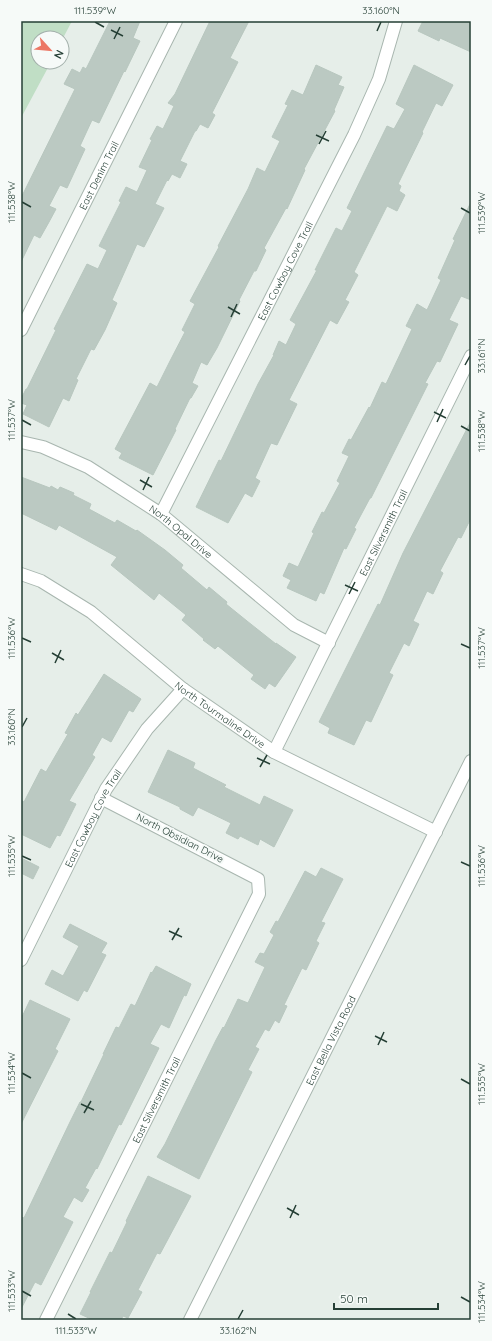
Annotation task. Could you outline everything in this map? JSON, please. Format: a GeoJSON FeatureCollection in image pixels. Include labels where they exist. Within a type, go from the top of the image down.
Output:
{"type":"FeatureCollection","features":[{"type":"Feature","properties":{"kind":"street","name":"East Denim Trail"},"geometry":{"type":"LineString","coordinates":[[21,330],[176,21]]}},
{"type":"Feature","properties":{"kind":"street","name":"East Cowboy Cove Trail"},"geometry":{"type":"LineString","coordinates":[[161,514],[354,135],[379,79],[396,21]]}},
{"type":"Feature","properties":{"kind":"street","name":"East Silversmith Trail"},"geometry":{"type":"LineString","coordinates":[[274,752],[471,356]]}},
{"type":"Feature","properties":{"kind":"street","name":"North Opal Drive"},"geometry":{"type":"LineString","coordinates":[[21,442],[43,447],[88,467],[161,514],[294,625],[329,643]]}},
{"type":"Feature","properties":{"kind":"street","name":"North Tourmaline Drive"},"geometry":{"type":"LineString","coordinates":[[21,574],[41,581],[91,612],[183,689],[274,752],[436,832]]}},
{"type":"Feature","properties":{"kind":"street","name":"East Cowboy Cove Trail"},"geometry":{"type":"LineString","coordinates":[[21,960],[106,789],[147,729],[183,689]]}},
{"type":"Feature","properties":{"kind":"street","name":"East Bella Vista Road"},"geometry":{"type":"LineString","coordinates":[[190,1320],[471,761]]}},
{"type":"Feature","properties":{"kind":"street","name":"North Obsidian Drive"},"geometry":{"type":"LineString","coordinates":[[101,798],[258,879]]}},
{"type":"Feature","properties":{"kind":"street","name":"East Silversmith Trail"},"geometry":{"type":"LineString","coordinates":[[46,1320],[259,894],[258,879]]}},
{"type":"Feature","properties":{"kind":"green space"},"geometry":{"type":"Polygon","coordinates":[[[21,21],[72,21],[67,30],[30,30],[30,70],[47,70],[21,118],[21,21]]]}},
{"type":"Feature","properties":{"kind":"building"},"geometry":{"type":"Polygon","coordinates":[[[110,21],[140,21],[133,38],[140,41],[99,123],[92,120],[80,146],[85,149],[67,188],[60,185],[49,206],[56,209],[49,222],[40,238],[34,235],[21,262],[21,198],[75,89],[64,84],[72,69],[80,73],[83,67],[86,69],[110,21]]]}},
{"type":"Feature","properties":{"kind":"building"},"geometry":{"type":"Polygon","coordinates":[[[210,21],[249,21],[230,58],[238,62],[212,113],[215,115],[208,128],[200,124],[180,161],[187,164],[180,178],[172,174],[168,181],[167,180],[155,204],[164,208],[144,247],[137,244],[112,300],[117,303],[105,330],[94,350],[91,349],[76,379],[78,380],[69,401],[63,398],[49,427],[23,414],[27,405],[21,403],[21,399],[87,264],[98,269],[107,250],[99,246],[121,202],[119,201],[126,187],[137,192],[147,170],[139,167],[152,140],[150,139],[157,126],[163,129],[174,106],[168,103],[175,94],[210,21]]]}},
{"type":"Feature","properties":{"kind":"building"},"geometry":{"type":"Polygon","coordinates":[[[423,21],[471,21],[471,52],[440,38],[439,41],[418,31],[423,21]]]}},
{"type":"Feature","properties":{"kind":"building"},"geometry":{"type":"Polygon","coordinates":[[[316,65],[342,77],[338,85],[344,87],[334,110],[335,111],[304,169],[305,170],[287,209],[286,208],[264,248],[266,250],[239,300],[240,301],[217,348],[207,365],[201,362],[192,383],[198,386],[190,398],[175,429],[176,430],[153,475],[119,458],[122,453],[115,449],[150,383],[157,387],[185,332],[182,330],[195,304],[190,301],[219,247],[218,246],[248,189],[257,168],[265,172],[280,141],[272,137],[288,105],[285,104],[292,90],[303,95],[316,65]]]}},
{"type":"Feature","properties":{"kind":"building"},"geometry":{"type":"Polygon","coordinates":[[[414,65],[453,85],[442,106],[436,103],[398,184],[401,186],[399,191],[405,195],[397,211],[387,206],[354,272],[358,275],[345,300],[349,302],[337,324],[330,320],[289,400],[297,404],[277,445],[271,443],[255,478],[260,481],[252,497],[245,493],[228,523],[196,507],[219,460],[221,461],[258,384],[274,355],[279,341],[286,345],[296,324],[290,320],[317,270],[315,270],[336,228],[342,231],[352,211],[347,208],[387,126],[394,129],[405,109],[396,104],[414,65]]]}},
{"type":"Feature","properties":{"kind":"building"},"geometry":{"type":"Polygon","coordinates":[[[471,202],[471,300],[461,296],[449,320],[458,324],[440,362],[437,361],[425,383],[428,384],[371,498],[354,528],[356,529],[346,549],[344,548],[324,594],[320,592],[316,601],[287,588],[291,580],[283,576],[289,563],[298,567],[322,512],[324,513],[340,483],[337,481],[349,456],[342,453],[349,439],[351,440],[369,407],[370,408],[382,382],[386,384],[412,329],[406,326],[417,304],[427,310],[441,280],[438,278],[455,240],[453,239],[471,202]]]}},
{"type":"Feature","properties":{"kind":"building"},"geometry":{"type":"Polygon","coordinates":[[[471,421],[471,518],[461,538],[458,537],[440,571],[443,573],[433,594],[427,591],[413,621],[419,624],[409,646],[404,643],[389,673],[393,675],[371,722],[366,720],[354,745],[328,733],[330,728],[319,722],[378,604],[380,605],[403,553],[471,421]]]}},
{"type":"Feature","properties":{"kind":"building"},"geometry":{"type":"Polygon","coordinates":[[[21,477],[50,488],[51,486],[58,490],[60,487],[74,493],[73,495],[91,504],[89,509],[115,523],[117,520],[136,531],[137,530],[183,565],[181,568],[207,590],[209,587],[227,602],[226,604],[247,621],[276,644],[296,657],[275,687],[269,683],[265,689],[251,679],[254,675],[218,646],[215,649],[203,640],[204,639],[182,620],[186,615],[159,593],[154,600],[111,565],[117,557],[59,525],[56,530],[21,513],[21,477]]]}},
{"type":"Feature","properties":{"kind":"building"},"geometry":{"type":"Polygon","coordinates":[[[104,674],[141,699],[133,712],[129,710],[111,742],[102,737],[92,755],[95,757],[69,801],[76,804],[60,836],[57,835],[50,848],[21,834],[21,800],[24,802],[41,769],[46,772],[68,734],[65,733],[76,713],[78,715],[104,674]]]}},
{"type":"Feature","properties":{"kind":"building"},"geometry":{"type":"Polygon","coordinates":[[[168,750],[195,763],[193,768],[226,785],[224,787],[260,805],[264,796],[293,810],[274,847],[260,839],[258,845],[240,836],[238,839],[226,833],[231,823],[198,807],[193,816],[180,809],[180,807],[148,792],[168,750]]]}},
{"type":"Feature","properties":{"kind":"building"},"geometry":{"type":"Polygon","coordinates":[[[21,858],[39,867],[33,879],[21,873],[21,858]]]}},
{"type":"Feature","properties":{"kind":"building"},"geometry":{"type":"Polygon","coordinates":[[[321,868],[343,879],[321,922],[325,923],[316,941],[319,943],[306,970],[302,968],[284,1005],[287,1006],[279,1023],[275,1020],[269,1031],[265,1029],[255,1047],[259,1049],[248,1070],[252,1072],[199,1179],[157,1157],[238,999],[248,1003],[265,967],[255,962],[260,953],[264,954],[274,935],[270,932],[276,921],[278,922],[305,871],[316,877],[321,868]]]}},
{"type":"Feature","properties":{"kind":"building"},"geometry":{"type":"Polygon","coordinates":[[[70,924],[107,943],[101,953],[106,955],[87,992],[84,990],[78,1001],[45,984],[52,970],[63,976],[79,946],[63,937],[70,924]]]}},
{"type":"Feature","properties":{"kind":"building"},"geometry":{"type":"Polygon","coordinates":[[[156,966],[191,984],[186,996],[184,995],[169,1028],[161,1024],[150,1044],[159,1048],[121,1125],[119,1124],[97,1169],[96,1168],[85,1188],[89,1190],[82,1202],[74,1197],[63,1217],[73,1222],[41,1285],[35,1282],[21,1309],[21,1217],[24,1218],[116,1027],[119,1028],[131,1004],[135,1006],[151,972],[152,973],[156,966]]]}},
{"type":"Feature","properties":{"kind":"building"},"geometry":{"type":"Polygon","coordinates":[[[30,1000],[70,1019],[55,1049],[58,1051],[21,1124],[21,1019],[30,1000]]]}},
{"type":"Feature","properties":{"kind":"building"},"geometry":{"type":"Polygon","coordinates":[[[148,1176],[191,1196],[160,1254],[157,1253],[138,1290],[142,1292],[128,1318],[123,1316],[121,1320],[93,1320],[80,1314],[110,1252],[112,1253],[148,1176]]]}}]}
